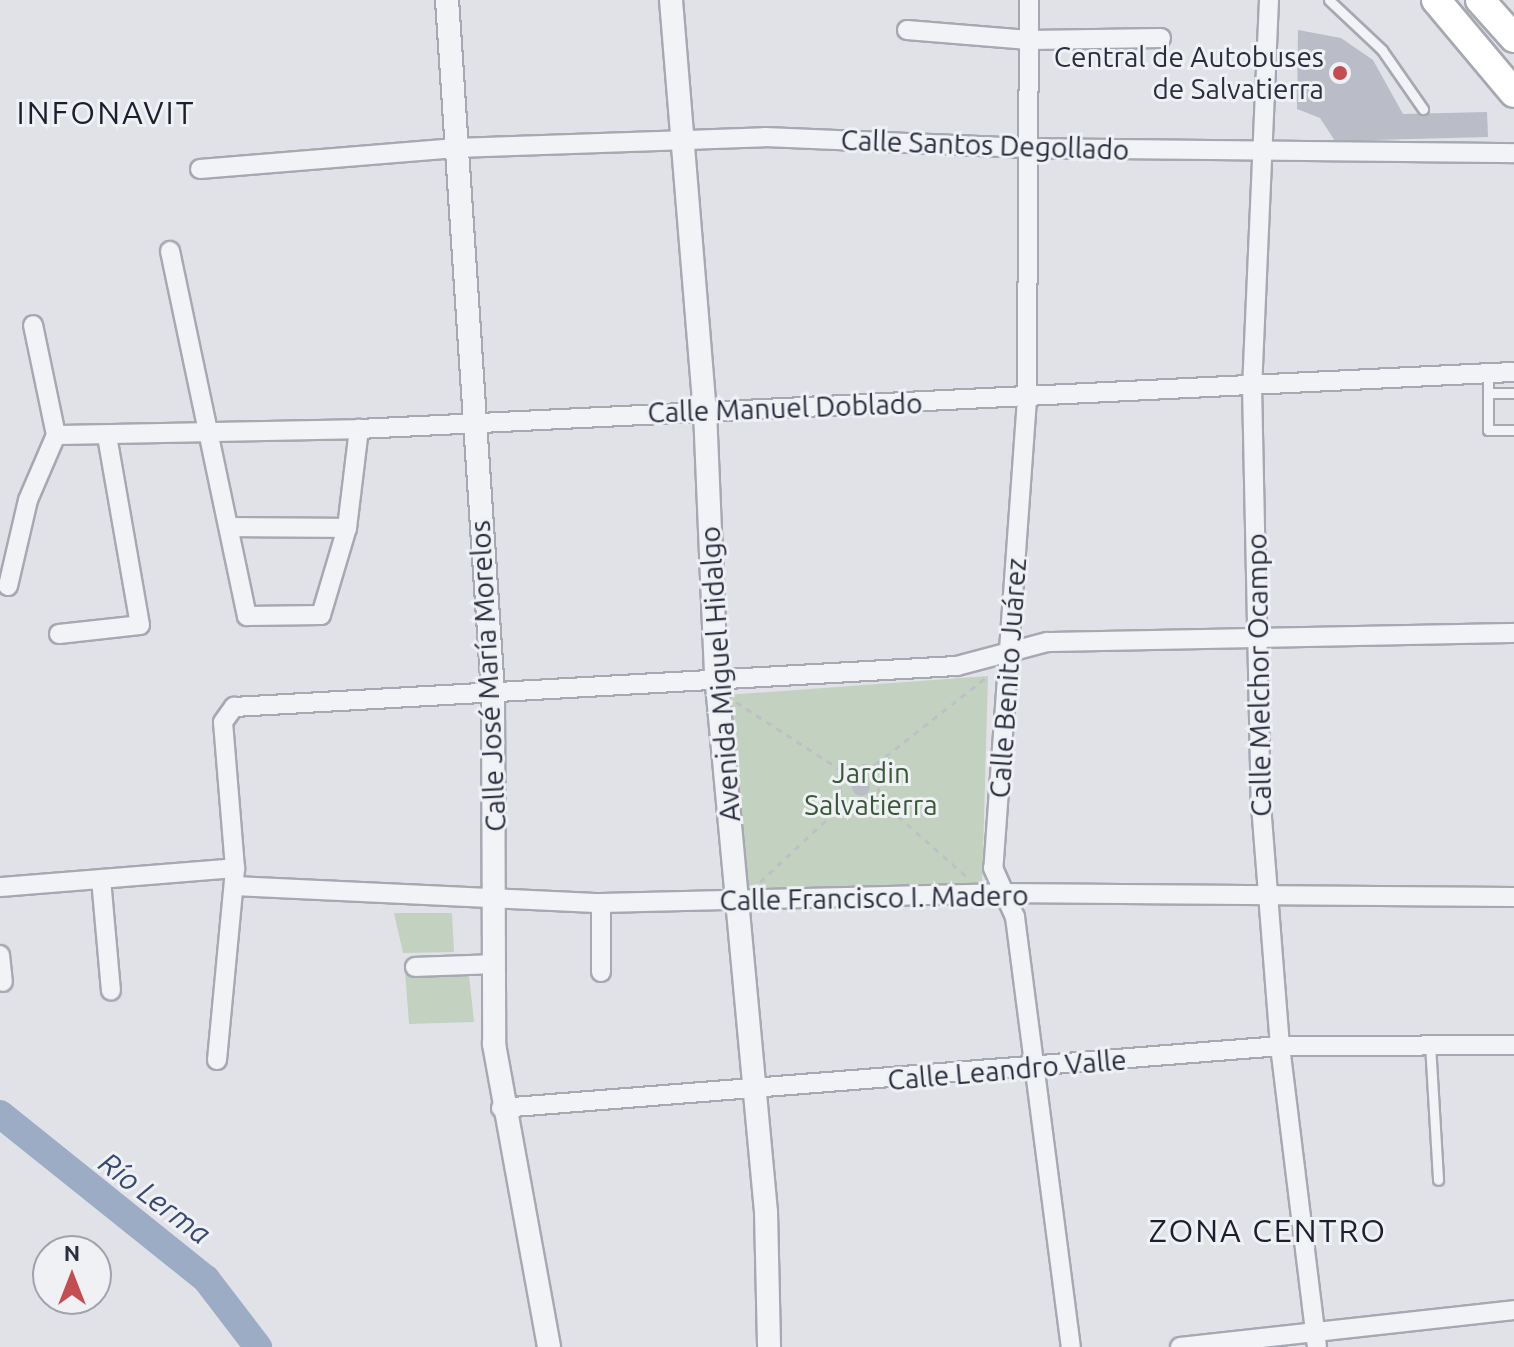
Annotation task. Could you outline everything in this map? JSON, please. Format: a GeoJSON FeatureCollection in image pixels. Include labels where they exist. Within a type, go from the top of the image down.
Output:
{"type":"FeatureCollection","features":[{"type":"Feature","properties":{"kind":"main road"},"geometry":{"type":"LineString","coordinates":[[1436,0],[1514,93]]}},
{"type":"Feature","properties":{"kind":"main road"},"geometry":{"type":"LineString","coordinates":[[1480,0],[1514,38]]}},
{"type":"Feature","properties":{"kind":"street","name":"Calle José María Morelos"},"geometry":{"type":"LineString","coordinates":[[447,0],[493,693],[497,902],[495,964],[501,1108],[549,1347]]}},
{"type":"Feature","properties":{"kind":"street","name":"Avenida Miguel Hidalgo"},"geometry":{"type":"LineString","coordinates":[[671,0],[705,411],[721,684],[746,895],[769,1347]]}},
{"type":"Feature","properties":{"kind":"street","name":"Calle Benito Juárez"},"geometry":{"type":"LineString","coordinates":[[1029,0],[1027,399],[993,868],[999,893],[1015,917],[1071,1347]]}},
{"type":"Feature","properties":{"kind":"street","name":"Calle Melchor Ocampo"},"geometry":{"type":"LineString","coordinates":[[1269,0],[1266,151],[1252,385],[1257,640],[1267,898],[1280,1046],[1316,1339]]}},
{"type":"Feature","properties":{"kind":"street"},"geometry":{"type":"LineString","coordinates":[[907,30],[1029,40],[1161,38]]}},
{"type":"Feature","properties":{"kind":"street","name":"Calle Santos Degollado"},"geometry":{"type":"LineString","coordinates":[[200,169],[456,148],[682,139],[1027,148],[1514,153]]}},
{"type":"Feature","properties":{"kind":"street"},"geometry":{"type":"LineString","coordinates":[[170,251],[233,527],[247,616],[321,615],[347,528],[359,429]]}},
{"type":"Feature","properties":{"kind":"street"},"geometry":{"type":"LineString","coordinates":[[8,586],[28,500],[56,435],[33,325]]}},
{"type":"Feature","properties":{"kind":"street","name":"Calle Manuel Doblado"},"geometry":{"type":"LineString","coordinates":[[56,435],[359,429],[473,421],[1027,399],[1514,372]]}},
{"type":"Feature","properties":{"kind":"street"},"geometry":{"type":"LineString","coordinates":[[59,634],[140,625],[107,436]]}},
{"type":"Feature","properties":{"kind":"street"},"geometry":{"type":"LineString","coordinates":[[233,527],[347,528]]}},
{"type":"Feature","properties":{"kind":"street"},"geometry":{"type":"LineString","coordinates":[[217,1060],[235,877],[227,713],[493,693],[721,684],[957,666],[1047,642],[1514,633]]}},
{"type":"Feature","properties":{"kind":"street","name":"Calle Francisco I. Madero"},"geometry":{"type":"LineString","coordinates":[[0,887],[101,879],[235,877],[497,902],[601,903],[746,895],[999,893],[1267,898],[1514,897]]}},
{"type":"Feature","properties":{"kind":"street"},"geometry":{"type":"LineString","coordinates":[[101,879],[111,991]]}},
{"type":"Feature","properties":{"kind":"street"},"geometry":{"type":"LineString","coordinates":[[601,903],[601,972]]}},
{"type":"Feature","properties":{"kind":"street"},"geometry":{"type":"LineString","coordinates":[[0,955],[3,982]]}},
{"type":"Feature","properties":{"kind":"street"},"geometry":{"type":"LineString","coordinates":[[415,967],[495,964]]}},
{"type":"Feature","properties":{"kind":"street","name":"Calle Leandro Valle"},"geometry":{"type":"LineString","coordinates":[[501,1108],[756,1091],[1280,1046],[1514,1045]]}},
{"type":"Feature","properties":{"kind":"street"},"geometry":{"type":"LineString","coordinates":[[1180,1347],[1316,1339],[1514,1310]]}},
{"type":"Feature","properties":{"kind":"lane"},"geometry":{"type":"LineString","coordinates":[[1329,0],[1382,50],[1423,109]]}},
{"type":"Feature","properties":{"kind":"lane"},"geometry":{"type":"LineString","coordinates":[[1488,374],[1488,430],[1514,430]]}},
{"type":"Feature","properties":{"kind":"lane"},"geometry":{"type":"LineString","coordinates":[[1488,393],[1514,393]]}},
{"type":"Feature","properties":{"kind":"lane"},"geometry":{"type":"LineString","coordinates":[[1430,1044],[1438,1180]]}},
{"type":"Feature","properties":{"kind":"path"},"geometry":{"type":"LineString","coordinates":[[721,684],[838,768],[876,764],[988,676]]}},
{"type":"Feature","properties":{"kind":"path"},"geometry":{"type":"LineString","coordinates":[[876,764],[880,800],[970,880]]}},
{"type":"Feature","properties":{"kind":"path"},"geometry":{"type":"LineString","coordinates":[[838,768],[842,805]]}},
{"type":"Feature","properties":{"kind":"path"},"geometry":{"type":"LineString","coordinates":[[746,895],[842,805],[880,800]]}},
{"type":"Feature","properties":{"kind":"green space","name":"Jardin Salvatierra"},"geometry":{"type":"Polygon","coordinates":[[[988,676],[982,890],[743,898],[726,695],[988,676]]]}},
{"type":"Feature","properties":{"kind":"green space"},"geometry":{"type":"Polygon","coordinates":[[[394,913],[452,913],[454,952],[403,953],[394,913]]]}},
{"type":"Feature","properties":{"kind":"green space"},"geometry":{"type":"Polygon","coordinates":[[[468,965],[474,1022],[409,1024],[405,970],[468,965]]]}},
{"type":"Feature","properties":{"kind":"building","name":"Central de Autobuses de Salvatierra"},"geometry":{"type":"Polygon","coordinates":[[[1298,30],[1341,38],[1373,60],[1403,114],[1487,112],[1488,137],[1335,141],[1320,118],[1297,109],[1298,30]]]}},
{"type":"Feature","properties":{"kind":"building"},"geometry":{"type":"Polygon","coordinates":[[[861,778],[870,787],[861,796],[852,787],[861,778]]]}},
{"type":"Feature","properties":{"kind":"waterway","name":"Río Lerma"},"geometry":{"type":"LineString","coordinates":[[0,1114],[206,1279],[258,1347]]}},
{"type":"Feature","properties":{"kind":"place","name":"Central de Autobuses de Salvatierra"},"geometry":{"type":"Point","coordinates":[1340,73]}},
{"type":"Feature","properties":{"kind":"district","name":"INFONAVIT"},"geometry":{"type":"Point","coordinates":[106,112]}},
{"type":"Feature","properties":{"kind":"district","name":"ZONA CENTRO"},"geometry":{"type":"Point","coordinates":[1268,1230]}}]}
